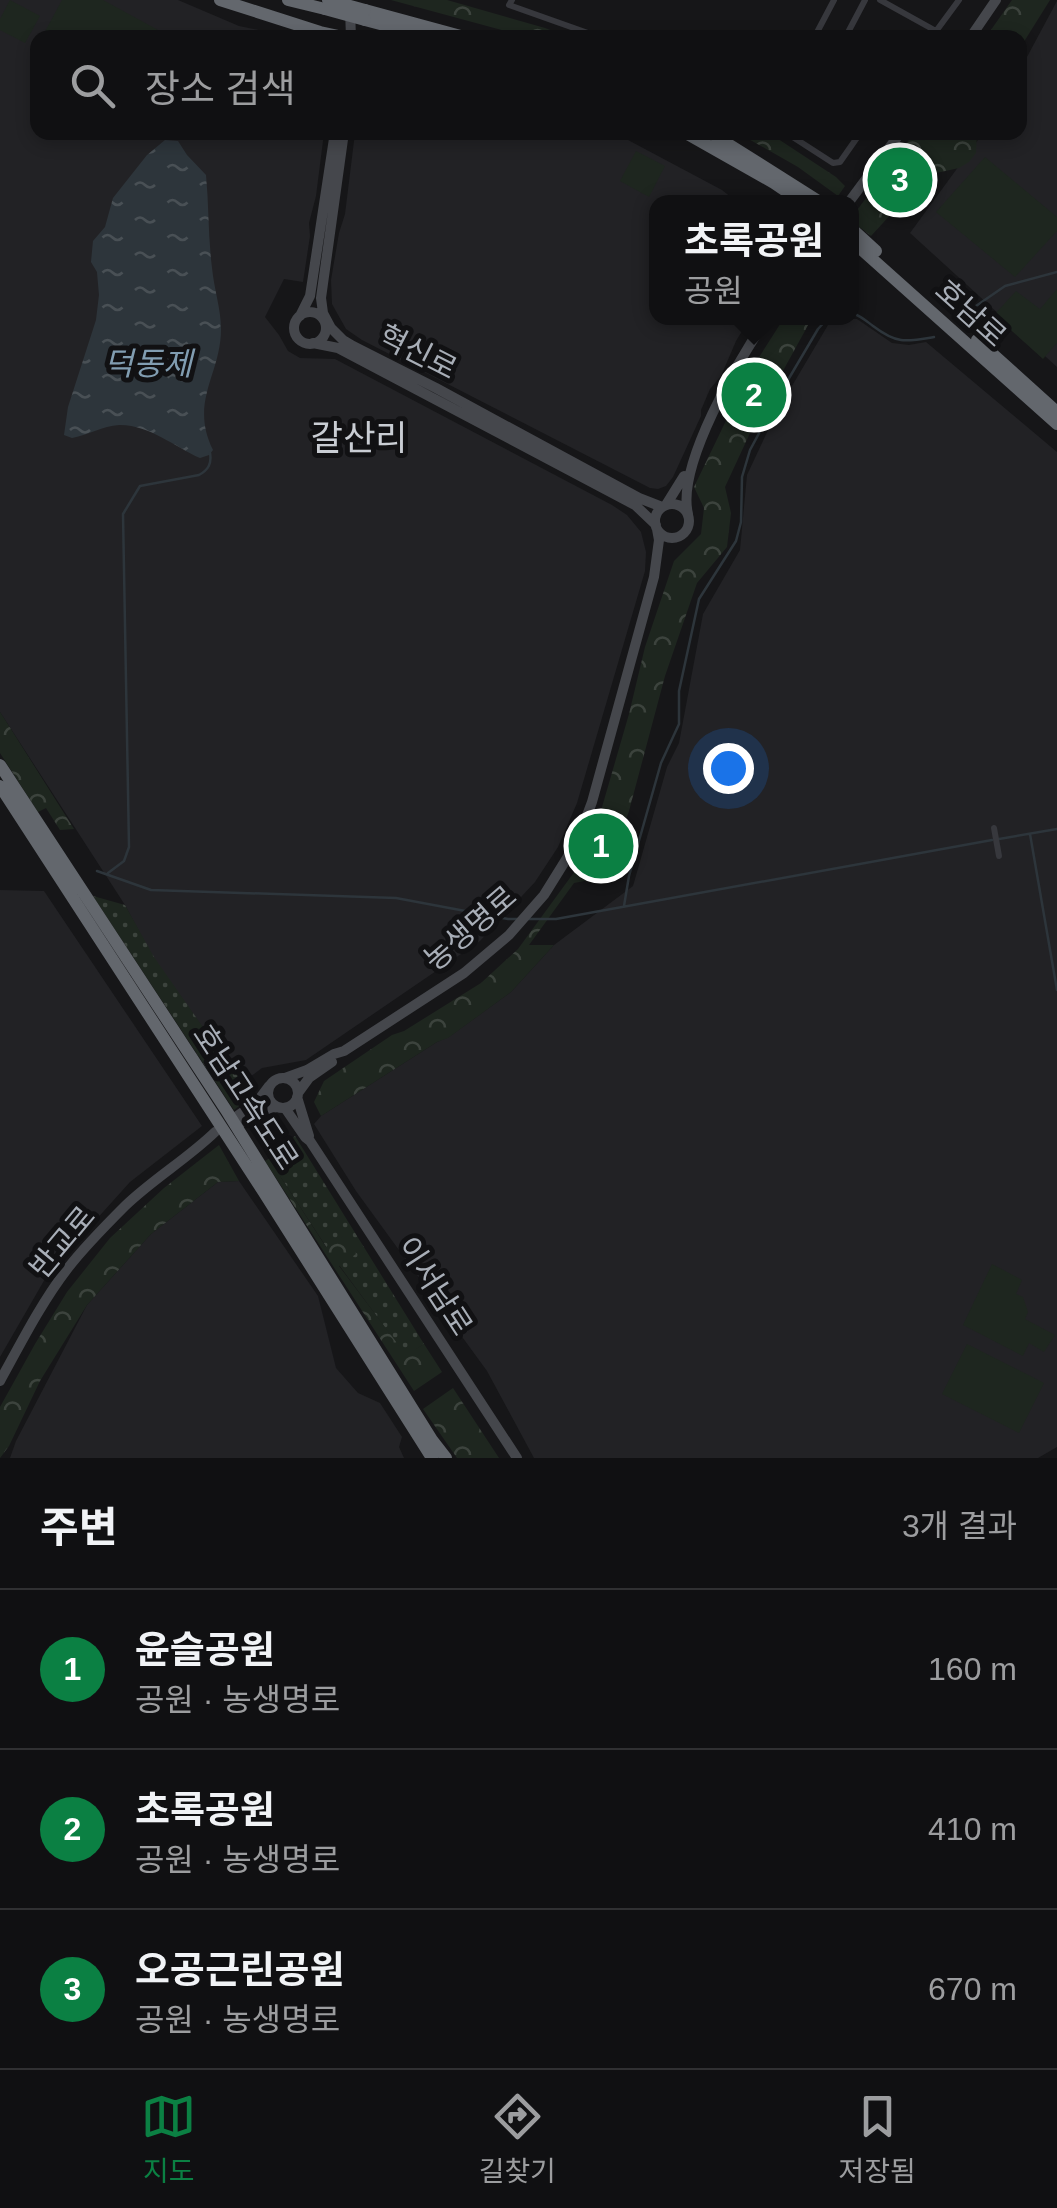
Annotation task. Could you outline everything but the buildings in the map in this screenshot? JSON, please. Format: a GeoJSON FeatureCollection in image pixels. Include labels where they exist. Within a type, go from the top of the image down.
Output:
{"type":"FeatureCollection","features":[{"type":"Feature","properties":{"kind":"highway"},"geometry":{"type":"LineString","coordinates":[[220,0],[307,30]]}},
{"type":"Feature","properties":{"kind":"highway"},"geometry":{"type":"LineString","coordinates":[[288,0],[432,30]]}},
{"type":"Feature","properties":{"kind":"highway"},"geometry":{"type":"LineString","coordinates":[[365,15],[409,30]]}},
{"type":"Feature","properties":{"kind":"highway"},"geometry":{"type":"LineString","coordinates":[[698,140],[792,195]]}},
{"type":"Feature","properties":{"kind":"highway"},"geometry":{"type":"LineString","coordinates":[[721,140],[809,195]]}},
{"type":"Feature","properties":{"kind":"highway","name":"호남로"},"geometry":{"type":"LineString","coordinates":[[859,238],[1057,424]]}},
{"type":"Feature","properties":{"kind":"highway","name":"호남로"},"geometry":{"type":"LineString","coordinates":[[859,245],[1057,412]]}},
{"type":"Feature","properties":{"kind":"highway","name":"호남고속도로"},"geometry":{"type":"LineString","coordinates":[[0,765],[226,1110],[446,1458]]}},
{"type":"Feature","properties":{"kind":"highway","name":"호남고속도로"},"geometry":{"type":"LineString","coordinates":[[0,786],[432,1458]]}},
{"type":"Feature","properties":{"kind":"main road"},"geometry":{"type":"LineString","coordinates":[[340,0],[345,30]]}},
{"type":"Feature","properties":{"kind":"main road"},"geometry":{"type":"LineString","coordinates":[[347,30],[349,0]]}},
{"type":"Feature","properties":{"kind":"main road"},"geometry":{"type":"LineString","coordinates":[[975,30],[996,0]]}},
{"type":"Feature","properties":{"kind":"main road"},"geometry":{"type":"LineString","coordinates":[[334,140],[310,296],[294,326],[296,336],[304,343],[313,344],[323,338],[321,287],[343,140]]}},
{"type":"Feature","properties":{"kind":"main road"},"geometry":{"type":"LineString","coordinates":[[855,195],[895,140]]}},
{"type":"Feature","properties":{"kind":"main road"},"geometry":{"type":"LineString","coordinates":[[300,316],[312,312],[325,319]]}},
{"type":"Feature","properties":{"kind":"main road","name":"혁신로"},"geometry":{"type":"LineString","coordinates":[[325,319],[343,340],[638,498],[664,506]]}},
{"type":"Feature","properties":{"kind":"main road","name":"농생명로"},"geometry":{"type":"LineString","coordinates":[[654,577],[669,548],[687,530],[684,501],[693,463],[714,410],[762,325]]}},
{"type":"Feature","properties":{"kind":"main road","name":"혁신로"},"geometry":{"type":"LineString","coordinates":[[313,344],[344,351],[635,505],[656,527]]}},
{"type":"Feature","properties":{"kind":"main road","name":"농생명로"},"geometry":{"type":"LineString","coordinates":[[344,1051],[307,1070],[277,1078],[239,1120],[267,1109],[290,1106],[310,1078],[344,1051],[464,973],[509,936],[544,895],[577,842],[592,802],[654,577],[659,540],[656,515],[693,463]]}},
{"type":"Feature","properties":{"kind":"main road"},"geometry":{"type":"LineString","coordinates":[[664,506],[676,504],[688,514]]}},
{"type":"Feature","properties":{"kind":"main road"},"geometry":{"type":"LineString","coordinates":[[656,527],[666,537],[678,538]]}},
{"type":"Feature","properties":{"kind":"main road"},"geometry":{"type":"LineString","coordinates":[[285,1078],[296,1084],[298,1095]]}},
{"type":"Feature","properties":{"kind":"main road"},"geometry":{"type":"LineString","coordinates":[[269,1086],[270,1101],[281,1107]]}},
{"type":"Feature","properties":{"kind":"main road","name":"이서남로"},"geometry":{"type":"LineString","coordinates":[[298,1095],[310,1142]]}},
{"type":"Feature","properties":{"kind":"main road","name":"이서남로"},"geometry":{"type":"LineString","coordinates":[[281,1107],[310,1142],[517,1458]]}},
{"type":"Feature","properties":{"kind":"main road","name":"반교로"},"geometry":{"type":"LineString","coordinates":[[0,1381],[68,1268],[128,1204],[217,1135]]}},
{"type":"Feature","properties":{"kind":"street"},"geometry":{"type":"LineString","coordinates":[[512,0],[509,6],[579,30]]}},
{"type":"Feature","properties":{"kind":"street"},"geometry":{"type":"LineString","coordinates":[[818,30],[834,0]]}},
{"type":"Feature","properties":{"kind":"street"},"geometry":{"type":"LineString","coordinates":[[850,30],[865,0]]}},
{"type":"Feature","properties":{"kind":"street"},"geometry":{"type":"LineString","coordinates":[[880,0],[927,30]]}},
{"type":"Feature","properties":{"kind":"street"},"geometry":{"type":"LineString","coordinates":[[936,30],[959,0]]}},
{"type":"Feature","properties":{"kind":"street"},"geometry":{"type":"LineString","coordinates":[[799,140],[832,163],[840,162],[855,140]]}},
{"type":"Feature","properties":{"kind":"street"},"geometry":{"type":"LineString","coordinates":[[994,828],[998,856]]}},
{"type":"Feature","properties":{"kind":"shaded area"},"geometry":{"type":"Polygon","coordinates":[[[0,0],[178,0],[239,26],[259,30],[30,30],[30,140],[323,140],[303,282],[284,279],[265,317],[288,351],[300,358],[335,359],[612,505],[641,532],[645,571],[577,803],[558,847],[535,882],[480,941],[306,1060],[262,1068],[242,1083],[153,957],[125,905],[0,712],[0,0]]]}},
{"type":"Feature","properties":{"kind":"shaded area"},"geometry":{"type":"Polygon","coordinates":[[[1057,1],[1057,367],[910,233],[978,140],[1027,140],[1027,57],[1057,1]]]}},
{"type":"Feature","properties":{"kind":"shaded area"},"geometry":{"type":"Polygon","coordinates":[[[354,140],[628,140],[728,195],[649,195],[649,325],[746,325],[721,376],[710,389],[666,486],[650,488],[346,329],[332,304],[331,280],[345,214],[354,140]]]}},
{"type":"Feature","properties":{"kind":"shaded area"},"geometry":{"type":"Polygon","coordinates":[[[859,320],[892,343],[926,342],[1057,452],[1057,1447],[1038,1458],[534,1458],[487,1371],[356,1191],[314,1124],[511,992],[554,945],[633,886],[667,767],[679,743],[703,614],[740,550],[747,475],[776,413],[828,325],[859,325],[859,320]]]}},
{"type":"Feature","properties":{"kind":"shaded area"},"geometry":{"type":"Polygon","coordinates":[[[0,890],[44,891],[202,1126],[130,1182],[49,1272],[0,1357],[0,890]]]}},
{"type":"Feature","properties":{"kind":"shaded area"},"geometry":{"type":"Polygon","coordinates":[[[239,1181],[318,1296],[336,1368],[358,1393],[380,1403],[402,1437],[399,1447],[404,1458],[10,1458],[87,1305],[151,1234],[218,1182],[239,1181]]]}},
{"type":"Feature","properties":{"kind":"green space"},"geometry":{"type":"Polygon","coordinates":[[[10,0],[40,16],[25,43],[0,30],[0,19],[10,0]]]}},
{"type":"Feature","properties":{"kind":"green space"},"geometry":{"type":"Polygon","coordinates":[[[62,0],[103,0],[158,30],[46,30],[62,0]]]}},
{"type":"Feature","properties":{"kind":"green space"},"geometry":{"type":"Polygon","coordinates":[[[391,0],[447,0],[550,30],[502,30],[391,0]]]}},
{"type":"Feature","properties":{"kind":"green space"},"geometry":{"type":"Polygon","coordinates":[[[1012,0],[1050,0],[1027,37],[1027,30],[991,30],[1012,0]]]}},
{"type":"Feature","properties":{"kind":"green space"},"geometry":{"type":"Polygon","coordinates":[[[750,140],[780,140],[845,186],[837,195],[750,140]]]}},
{"type":"Feature","properties":{"kind":"green space"},"geometry":{"type":"Polygon","coordinates":[[[909,140],[977,140],[976,153],[969,162],[927,175],[871,236],[859,227],[859,208],[909,140]]]}},
{"type":"Feature","properties":{"kind":"green space"},"geometry":{"type":"Polygon","coordinates":[[[636,151],[665,166],[649,197],[620,181],[636,151]]]}},
{"type":"Feature","properties":{"kind":"green space"},"geometry":{"type":"Polygon","coordinates":[[[985,157],[1057,217],[1057,231],[1015,277],[936,212],[985,157]]]}},
{"type":"Feature","properties":{"kind":"green space"},"geometry":{"type":"Polygon","coordinates":[[[1057,289],[1057,343],[1043,359],[994,315],[1016,291],[1040,309],[1057,289]]]}},
{"type":"Feature","properties":{"kind":"green space"},"geometry":{"type":"Polygon","coordinates":[[[780,325],[808,325],[757,418],[725,487],[731,513],[727,547],[697,583],[665,676],[629,811],[605,877],[574,883],[529,945],[554,945],[511,992],[448,1038],[321,1116],[314,1102],[324,1081],[392,1035],[481,983],[518,949],[575,871],[598,821],[645,647],[674,561],[701,534],[704,508],[694,487],[749,373],[780,325]]]}},
{"type":"Feature","properties":{"kind":"green space"},"geometry":{"type":"Polygon","coordinates":[[[0,712],[74,829],[60,830],[46,808],[38,812],[0,753],[0,712]]]}},
{"type":"Feature","properties":{"kind":"green space"},"geometry":{"type":"Polygon","coordinates":[[[93,896],[125,905],[154,957],[242,1083],[244,1102],[234,1110],[93,896]]]}},
{"type":"Feature","properties":{"kind":"green space"},"geometry":{"type":"Polygon","coordinates":[[[295,1136],[424,1344],[406,1356],[339,1265],[344,1236],[327,1248],[280,1176],[295,1162],[290,1140],[295,1136]]]}},
{"type":"Feature","properties":{"kind":"green space"},"geometry":{"type":"Polygon","coordinates":[[[290,1140],[295,1162],[280,1176],[326,1247],[345,1235],[356,1254],[339,1266],[406,1355],[424,1344],[442,1372],[414,1391],[265,1161],[290,1140]]]}},
{"type":"Feature","properties":{"kind":"green space"},"geometry":{"type":"Polygon","coordinates":[[[219,1145],[239,1181],[218,1182],[151,1234],[87,1305],[40,1381],[0,1458],[0,1407],[67,1292],[110,1238],[219,1145]]]}},
{"type":"Feature","properties":{"kind":"green space"},"geometry":{"type":"Polygon","coordinates":[[[992,1264],[1022,1280],[1016,1294],[1023,1297],[1028,1312],[1025,1319],[1055,1335],[1044,1352],[1029,1343],[1023,1356],[963,1325],[992,1264]]]}},
{"type":"Feature","properties":{"kind":"green space"},"geometry":{"type":"Polygon","coordinates":[[[967,1344],[1044,1383],[1019,1433],[942,1394],[967,1344]]]}},
{"type":"Feature","properties":{"kind":"green space"},"geometry":{"type":"Polygon","coordinates":[[[453,1388],[499,1458],[457,1458],[423,1409],[453,1388]]]}},
{"type":"Feature","properties":{"kind":"water","name":"덕동제"},"geometry":{"type":"Polygon","coordinates":[[[165,140],[178,141],[206,175],[221,329],[204,417],[213,450],[200,458],[151,432],[130,426],[113,426],[72,438],[64,435],[68,407],[96,320],[99,295],[97,272],[91,262],[93,241],[105,227],[113,198],[147,155],[165,140]]]}},
{"type":"Feature","properties":{"kind":"waterway"},"geometry":{"type":"LineString","coordinates":[[976,306],[1005,286],[1057,272]]}},
{"type":"Feature","properties":{"kind":"waterway"},"geometry":{"type":"LineString","coordinates":[[859,316],[895,339],[934,337]]}},
{"type":"Feature","properties":{"kind":"waterway"},"geometry":{"type":"LineString","coordinates":[[624,906],[661,763],[679,724],[679,691],[699,599],[736,541],[741,522],[742,477],[750,450],[822,325]]}},
{"type":"Feature","properties":{"kind":"waterway"},"geometry":{"type":"LineString","coordinates":[[108,873],[124,861],[129,847],[123,514],[140,486],[199,475],[209,466],[210,453]]}},
{"type":"Feature","properties":{"kind":"waterway"},"geometry":{"type":"LineString","coordinates":[[999,839],[1057,829]]}},
{"type":"Feature","properties":{"kind":"waterway"},"geometry":{"type":"LineString","coordinates":[[1030,834],[1057,990]]}},
{"type":"Feature","properties":{"kind":"waterway"},"geometry":{"type":"LineString","coordinates":[[527,919],[556,919],[992,840]]}},
{"type":"Feature","properties":{"kind":"waterway"},"geometry":{"type":"LineString","coordinates":[[97,871],[151,890],[396,898],[519,919]]}},
{"type":"Feature","properties":{"kind":"place","name":"오공근린공원"},"geometry":{"type":"Point","coordinates":[900,180]}},
{"type":"Feature","properties":{"kind":"place","name":"초록공원"},"geometry":{"type":"Point","coordinates":[754,395]}},
{"type":"Feature","properties":{"kind":"place","name":"윤슬공원"},"geometry":{"type":"Point","coordinates":[601,846]}},
{"type":"Feature","properties":{"kind":"district","name":"갈산리"},"geometry":{"type":"Point","coordinates":[359,437]}}]}
